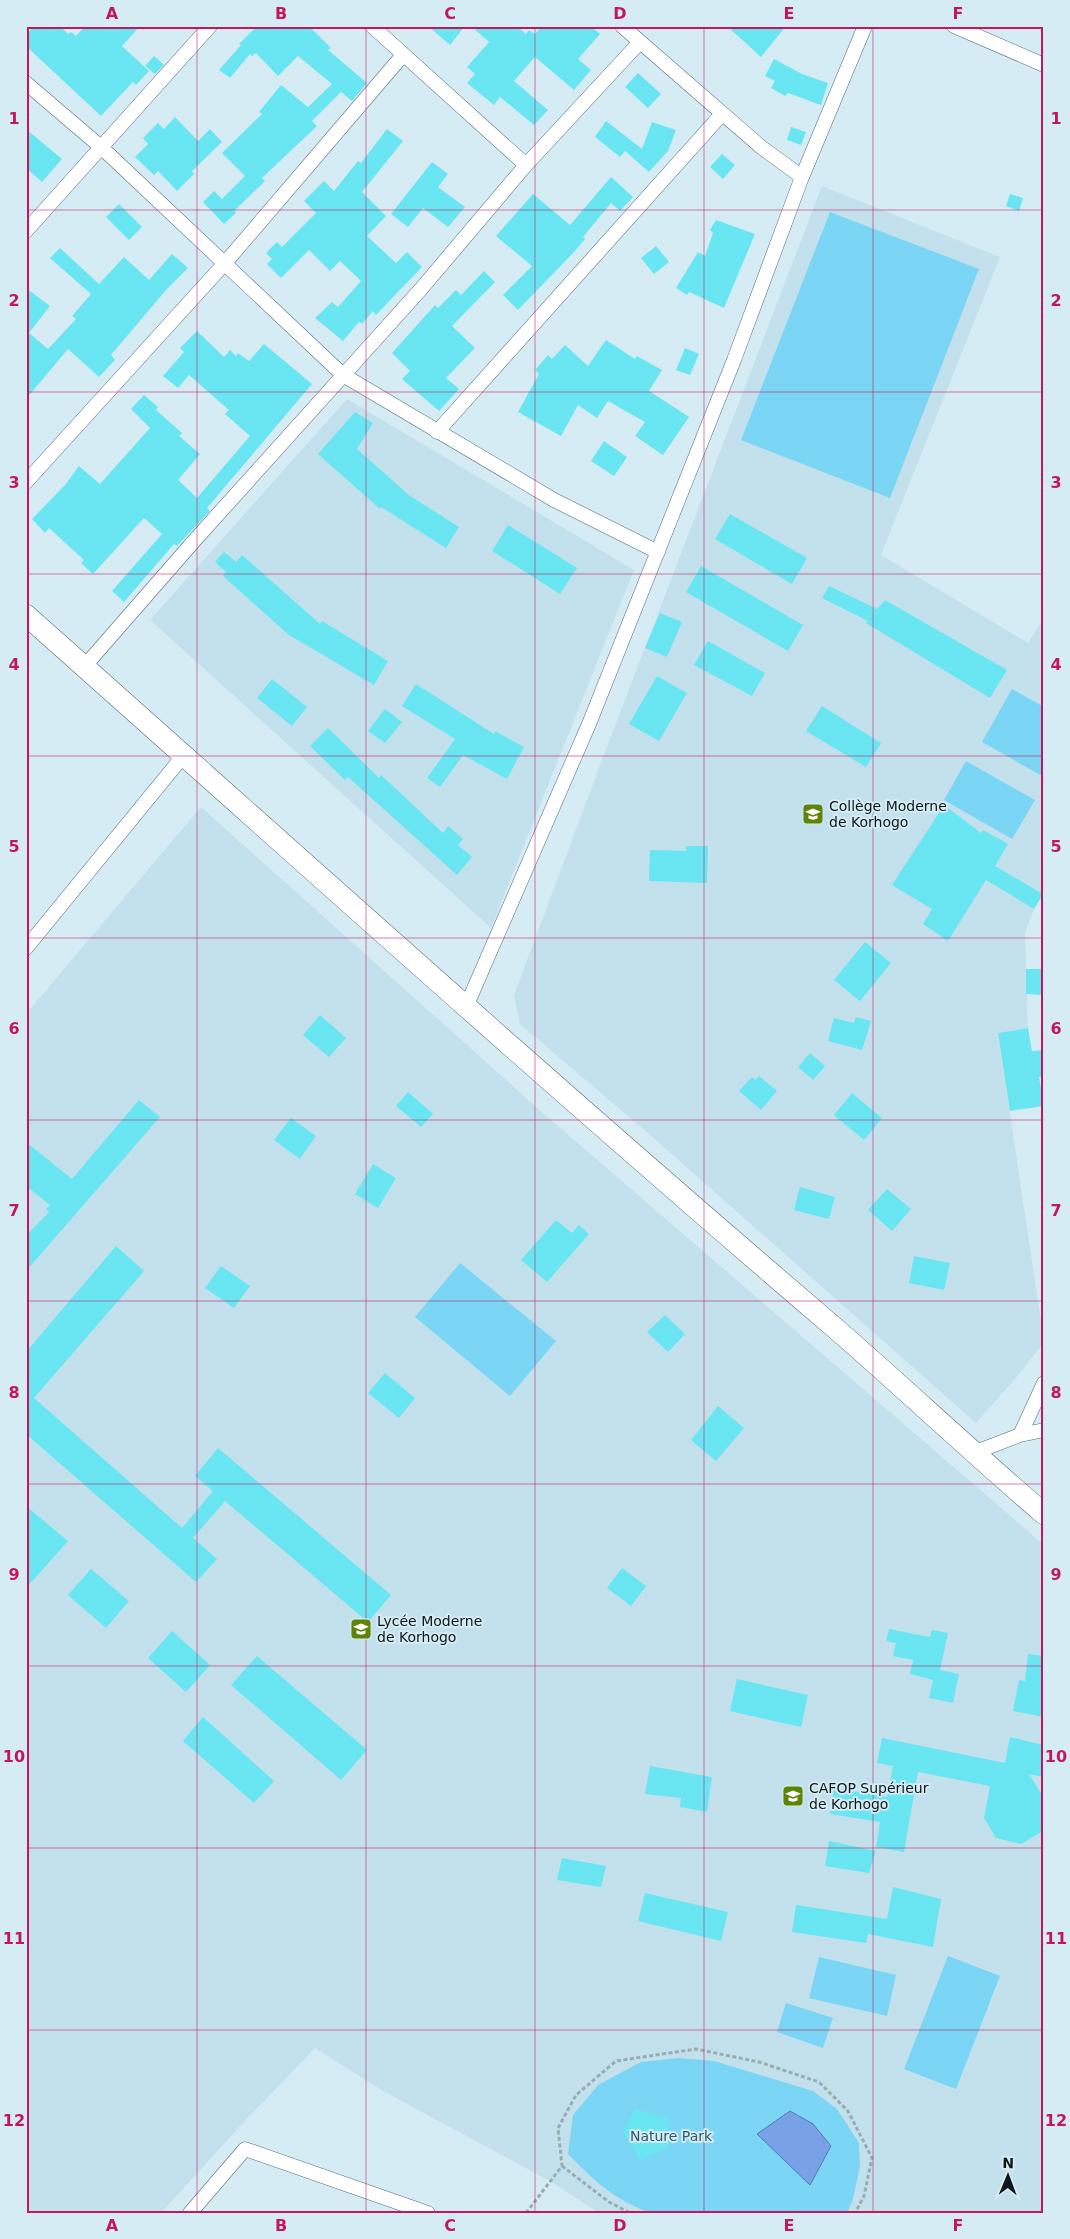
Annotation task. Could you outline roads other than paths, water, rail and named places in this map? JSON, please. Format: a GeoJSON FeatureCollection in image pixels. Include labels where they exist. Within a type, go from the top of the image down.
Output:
{"type":"FeatureCollection","features":[{"type":"Feature","properties":{"kind":"main road"},"geometry":{"type":"LineString","coordinates":[[26,615],[466,1007],[1044,1514]]}},
{"type":"Feature","properties":{"kind":"street"},"geometry":{"type":"LineString","coordinates":[[26,231],[210,26]]}},
{"type":"Feature","properties":{"kind":"street"},"geometry":{"type":"LineString","coordinates":[[372,26],[526,165]]}},
{"type":"Feature","properties":{"kind":"street"},"geometry":{"type":"LineString","coordinates":[[622,26],[722,114],[802,177]]}},
{"type":"Feature","properties":{"kind":"street"},"geometry":{"type":"LineString","coordinates":[[466,1007],[589,724],[737,351],[802,177],[865,26]]}},
{"type":"Feature","properties":{"kind":"street"},"geometry":{"type":"LineString","coordinates":[[954,26],[1044,65]]}},
{"type":"Feature","properties":{"kind":"street"},"geometry":{"type":"LineString","coordinates":[[84,667],[421,289],[526,165],[640,42]]}},
{"type":"Feature","properties":{"kind":"street"},"geometry":{"type":"LineString","coordinates":[[26,482],[225,263],[403,55]]}},
{"type":"Feature","properties":{"kind":"street"},"geometry":{"type":"LineString","coordinates":[[26,83],[101,147],[343,375],[554,500],[658,552]]}},
{"type":"Feature","properties":{"kind":"street"},"geometry":{"type":"LineString","coordinates":[[438,432],[722,114]]}},
{"type":"Feature","properties":{"kind":"street"},"geometry":{"type":"LineString","coordinates":[[26,948],[184,755]]}},
{"type":"Feature","properties":{"kind":"street"},"geometry":{"type":"LineString","coordinates":[[1020,1435],[1044,1383]]}},
{"type":"Feature","properties":{"kind":"street"},"geometry":{"type":"LineString","coordinates":[[973,1453],[1020,1435],[1044,1430]]}},
{"type":"Feature","properties":{"kind":"street"},"geometry":{"type":"LineString","coordinates":[[190,2213],[244,2149],[428,2213]]}},
{"type":"Feature","properties":{"kind":"place","name":"Collège Moderne de Korhogo"},"geometry":{"type":"Point","coordinates":[813,814]}},
{"type":"Feature","properties":{"kind":"place","name":"Lycée Moderne de Korhogo"},"geometry":{"type":"Point","coordinates":[361,1629]}},
{"type":"Feature","properties":{"kind":"place","name":"CAFOP Supérieur de Korhogo"},"geometry":{"type":"Point","coordinates":[793,1796]}},
{"type":"Feature","properties":{"kind":"park label","name":"Nature Park"},"geometry":{"type":"Point","coordinates":[671,2136]}}]}
